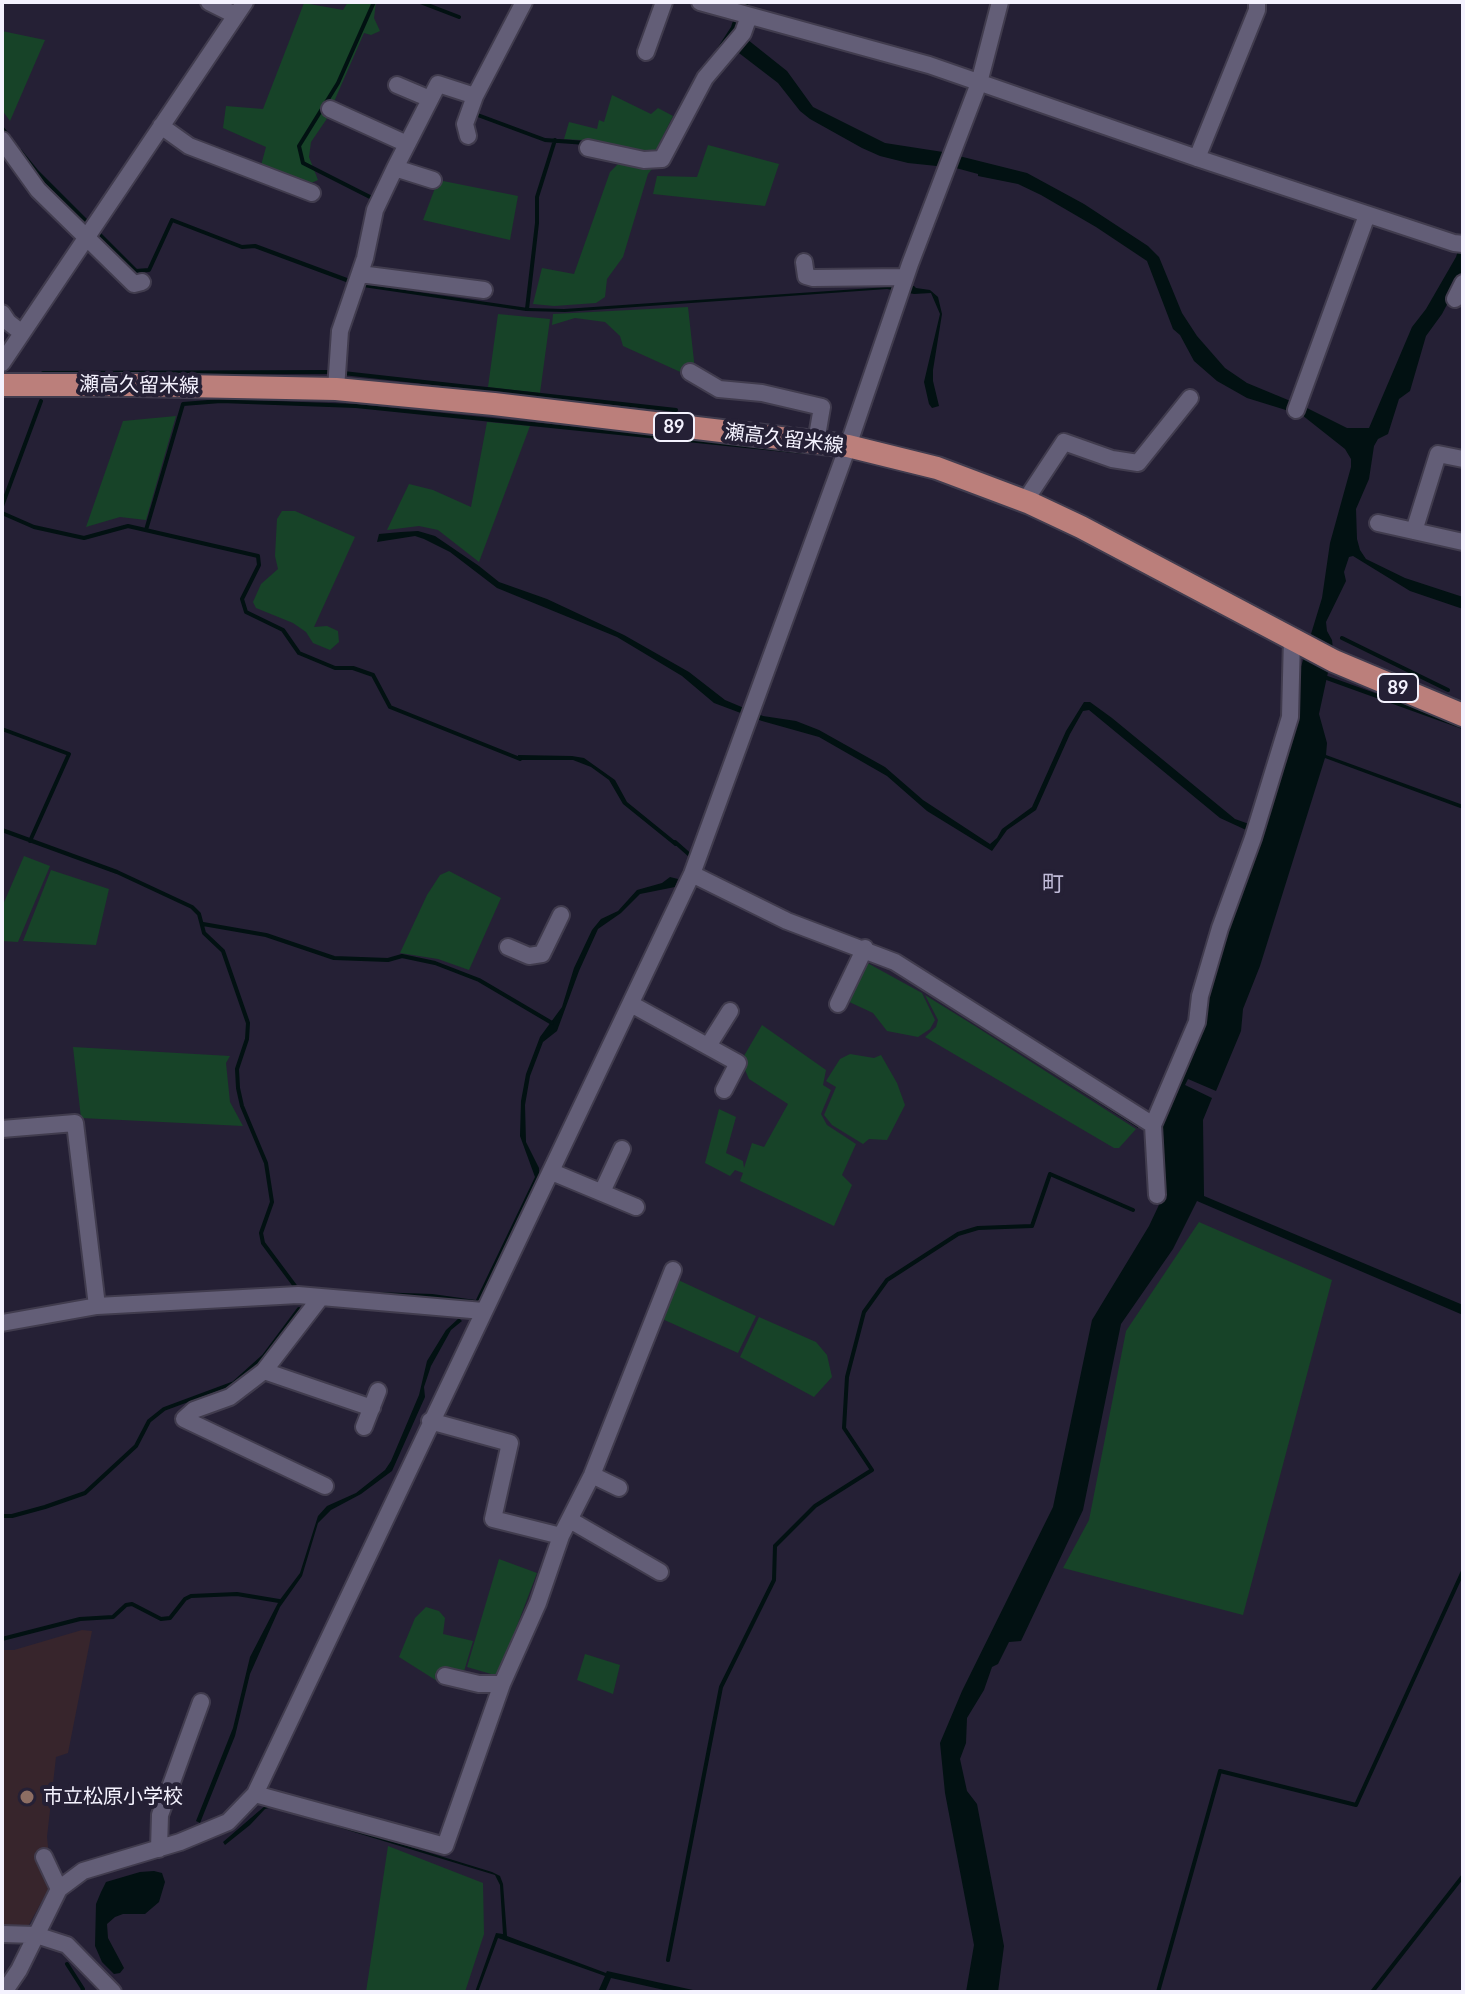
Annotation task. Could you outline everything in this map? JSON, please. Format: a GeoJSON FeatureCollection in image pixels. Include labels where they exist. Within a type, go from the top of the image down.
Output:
{"type":"FeatureCollection","features":[{"type":"Feature","properties":{"kind":"main road","name":"瀬高久留米線"},"geometry":{"type":"LineString","coordinates":[[2,385],[336,389],[494,404],[848,446],[937,468],[1025,501],[1081,527],[1334,661],[1463,715]]}},
{"type":"Feature","properties":{"kind":"street"},"geometry":{"type":"LineString","coordinates":[[2,363],[240,9],[209,2]]}},
{"type":"Feature","properties":{"kind":"street"},"geometry":{"type":"LineString","coordinates":[[468,136],[465,124],[475,96],[524,2]]}},
{"type":"Feature","properties":{"kind":"street"},"geometry":{"type":"LineString","coordinates":[[646,52],[664,2]]}},
{"type":"Feature","properties":{"kind":"street"},"geometry":{"type":"LineString","coordinates":[[700,2],[929,65],[1367,215],[1463,244]]}},
{"type":"Feature","properties":{"kind":"street"},"geometry":{"type":"LineString","coordinates":[[4,1992],[32,1935],[63,1886],[83,1871],[159,1849],[228,1822],[255,1794],[692,874],[848,446],[905,277],[979,83],[1000,2]]}},
{"type":"Feature","properties":{"kind":"street"},"geometry":{"type":"LineString","coordinates":[[1197,158],[1257,10],[1257,2]]}},
{"type":"Feature","properties":{"kind":"street"},"geometry":{"type":"LineString","coordinates":[[588,148],[644,160],[662,159],[705,78],[743,33],[749,16]]}},
{"type":"Feature","properties":{"kind":"street"},"geometry":{"type":"LineString","coordinates":[[336,389],[340,331],[360,274],[375,210],[438,84],[475,96]]}},
{"type":"Feature","properties":{"kind":"street"},"geometry":{"type":"LineString","coordinates":[[397,85],[430,99]]}},
{"type":"Feature","properties":{"kind":"street"},"geometry":{"type":"LineString","coordinates":[[330,109],[407,144]]}},
{"type":"Feature","properties":{"kind":"street"},"geometry":{"type":"LineString","coordinates":[[161,126],[189,146],[312,193]]}},
{"type":"Feature","properties":{"kind":"street"},"geometry":{"type":"LineString","coordinates":[[2,140],[38,190],[134,284],[142,282]]}},
{"type":"Feature","properties":{"kind":"street"},"geometry":{"type":"LineString","coordinates":[[395,168],[433,180]]}},
{"type":"Feature","properties":{"kind":"street"},"geometry":{"type":"LineString","coordinates":[[1296,410],[1367,215]]}},
{"type":"Feature","properties":{"kind":"street"},"geometry":{"type":"LineString","coordinates":[[804,262],[806,276],[813,278],[905,277]]}},
{"type":"Feature","properties":{"kind":"street"},"geometry":{"type":"LineString","coordinates":[[360,274],[484,290]]}},
{"type":"Feature","properties":{"kind":"street"},"geometry":{"type":"LineString","coordinates":[[2,313],[22,333]]}},
{"type":"Feature","properties":{"kind":"street"},"geometry":{"type":"LineString","coordinates":[[690,372],[719,389],[762,393],[822,407],[816,442]]}},
{"type":"Feature","properties":{"kind":"street"},"geometry":{"type":"LineString","coordinates":[[1025,501],[1064,442],[1112,459],[1138,463],[1190,398]]}},
{"type":"Feature","properties":{"kind":"street"},"geometry":{"type":"LineString","coordinates":[[1414,531],[1438,454],[1463,459]]}},
{"type":"Feature","properties":{"kind":"street"},"geometry":{"type":"LineString","coordinates":[[1378,523],[1463,542]]}},
{"type":"Feature","properties":{"kind":"street"},"geometry":{"type":"LineString","coordinates":[[1157,1195],[1153,1125],[1197,1022],[1200,996],[1220,928],[1253,838],[1290,717],[1298,641]]}},
{"type":"Feature","properties":{"kind":"street"},"geometry":{"type":"LineString","coordinates":[[692,874],[787,921],[865,948],[897,963],[1153,1125]]}},
{"type":"Feature","properties":{"kind":"street"},"geometry":{"type":"LineString","coordinates":[[508,947],[529,956],[542,954],[561,915]]}},
{"type":"Feature","properties":{"kind":"street"},"geometry":{"type":"LineString","coordinates":[[838,1004],[865,948]]}},
{"type":"Feature","properties":{"kind":"street"},"geometry":{"type":"LineString","coordinates":[[897,963],[922,960]]}},
{"type":"Feature","properties":{"kind":"street"},"geometry":{"type":"LineString","coordinates":[[631,1004],[738,1063],[724,1090]]}},
{"type":"Feature","properties":{"kind":"street"},"geometry":{"type":"LineString","coordinates":[[708,1046],[730,1011]]}},
{"type":"Feature","properties":{"kind":"street"},"geometry":{"type":"LineString","coordinates":[[2,1129],[75,1123],[97,1306]]}},
{"type":"Feature","properties":{"kind":"street"},"geometry":{"type":"LineString","coordinates":[[602,1192],[622,1149]]}},
{"type":"Feature","properties":{"kind":"street"},"geometry":{"type":"LineString","coordinates":[[552,1172],[636,1207]]}},
{"type":"Feature","properties":{"kind":"street"},"geometry":{"type":"LineString","coordinates":[[255,1794],[445,1846],[502,1684],[538,1603],[561,1536],[592,1475],[673,1270]]}},
{"type":"Feature","properties":{"kind":"street"},"geometry":{"type":"LineString","coordinates":[[2,1323],[97,1306],[298,1295],[483,1311]]}},
{"type":"Feature","properties":{"kind":"street"},"geometry":{"type":"LineString","coordinates":[[321,1297],[264,1371],[230,1397],[194,1410],[184,1419],[325,1486]]}},
{"type":"Feature","properties":{"kind":"street"},"geometry":{"type":"LineString","coordinates":[[264,1371],[372,1408]]}},
{"type":"Feature","properties":{"kind":"street"},"geometry":{"type":"LineString","coordinates":[[364,1427],[378,1391]]}},
{"type":"Feature","properties":{"kind":"street"},"geometry":{"type":"LineString","coordinates":[[430,1421],[510,1443],[493,1519],[561,1536]]}},
{"type":"Feature","properties":{"kind":"street"},"geometry":{"type":"LineString","coordinates":[[592,1475],[619,1488]]}},
{"type":"Feature","properties":{"kind":"street"},"geometry":{"type":"LineString","coordinates":[[570,1520],[660,1572]]}},
{"type":"Feature","properties":{"kind":"street"},"geometry":{"type":"LineString","coordinates":[[445,1676],[479,1684],[502,1684]]}},
{"type":"Feature","properties":{"kind":"street"},"geometry":{"type":"LineString","coordinates":[[159,1849],[160,1815],[201,1702]]}},
{"type":"Feature","properties":{"kind":"street"},"geometry":{"type":"LineString","coordinates":[[50,1856],[63,1886]]}},
{"type":"Feature","properties":{"kind":"street"},"geometry":{"type":"LineString","coordinates":[[2,1934],[32,1935],[67,1945],[113,1992]]}},
{"type":"Feature","properties":{"kind":"street"},"geometry":{"type":"LineString","coordinates":[[2,1941],[32,1935]]}},
{"type":"Feature","properties":{"kind":"shaded area"},"geometry":{"type":"Polygon","coordinates":[[[739,2],[749,2],[738,32],[787,71],[813,107],[885,143],[943,152],[1027,173],[1084,204],[1148,246],[1159,257],[1182,313],[1225,368],[1247,383],[1347,428],[1369,428],[1412,327],[1456,257],[1463,235],[1463,274],[1442,314],[1426,336],[1410,391],[1399,399],[1388,434],[1378,439],[1374,446],[1369,479],[1356,509],[1357,539],[1366,559],[1405,578],[1463,597],[1463,609],[1410,591],[1353,556],[1349,557],[1344,572],[1346,581],[1326,622],[1333,649],[1319,714],[1327,743],[1326,755],[1463,805],[1463,809],[1325,758],[1260,966],[1243,1009],[1241,1031],[1216,1091],[1188,1079],[1185,1085],[1212,1098],[1203,1120],[1204,1196],[1463,1305],[1463,1315],[1197,1201],[1173,1249],[1121,1324],[1083,1510],[1021,1641],[1009,1642],[998,1664],[992,1667],[984,1690],[967,1718],[966,1743],[960,1759],[967,1791],[977,1804],[1004,1946],[998,1992],[966,1992],[974,1945],[945,1793],[940,1743],[962,1691],[1053,1507],[1092,1320],[1149,1226],[1166,1190],[1162,1114],[1257,835],[1220,818],[1089,710],[1083,711],[1070,734],[1036,810],[1007,830],[992,851],[927,811],[887,776],[819,737],[714,703],[682,676],[617,637],[497,588],[450,552],[424,539],[415,536],[377,542],[379,534],[418,531],[435,536],[499,582],[547,599],[624,635],[689,672],[725,700],[763,716],[796,721],[819,730],[885,767],[923,800],[990,844],[1002,829],[1032,807],[1066,731],[1084,702],[1090,702],[1112,718],[1235,819],[1263,829],[1293,729],[1300,670],[1322,598],[1330,543],[1351,459],[1345,449],[1302,415],[1247,398],[1217,381],[1194,361],[1180,335],[1173,329],[1147,261],[1041,195],[1018,184],[956,168],[908,163],[862,148],[810,119],[778,83],[735,50],[691,89],[731,27],[739,2]]]}},
{"type":"Feature","properties":{"kind":"shaded area"},"geometry":{"type":"Polygon","coordinates":[[[363,284],[528,308],[564,309],[888,287],[890,284],[914,286],[930,290],[938,297],[942,314],[933,370],[939,406],[932,408],[929,404],[924,382],[940,314],[931,293],[914,294],[887,289],[565,312],[526,311],[363,287],[363,284]]]}},
{"type":"Feature","properties":{"kind":"shaded area"},"geometry":{"type":"Polygon","coordinates":[[[518,755],[584,758],[615,780],[627,802],[680,845],[675,846],[623,804],[609,780],[591,767],[573,760],[518,760],[518,755]]]}},
{"type":"Feature","properties":{"kind":"shaded area"},"geometry":{"type":"Polygon","coordinates":[[[670,877],[678,879],[675,887],[640,894],[621,913],[598,929],[557,1031],[543,1042],[530,1076],[525,1105],[526,1142],[539,1168],[539,1176],[479,1303],[475,1302],[535,1177],[520,1136],[521,1101],[526,1074],[540,1037],[562,1007],[574,968],[592,930],[601,919],[618,911],[637,890],[662,883],[670,877]]]}},
{"type":"Feature","properties":{"kind":"shaded area"},"geometry":{"type":"Polygon","coordinates":[[[870,960],[892,967],[1139,1124],[1138,1128],[893,971],[870,960]]]}},
{"type":"Feature","properties":{"kind":"shaded area"},"geometry":{"type":"Polygon","coordinates":[[[459,1318],[462,1321],[451,1330],[431,1366],[424,1387],[425,1397],[392,1471],[361,1494],[331,1510],[318,1523],[302,1576],[280,1607],[250,1674],[235,1736],[200,1823],[196,1821],[233,1728],[250,1657],[279,1601],[300,1573],[318,1516],[327,1506],[356,1493],[385,1470],[419,1395],[427,1361],[446,1330],[459,1318]]]}},
{"type":"Feature","properties":{"kind":"shaded area","name":"市立松原小学校"},"geometry":{"type":"Polygon","coordinates":[[[82,1630],[92,1631],[68,1753],[56,1757],[47,1837],[52,1883],[25,1932],[2,1931],[2,1650],[14,1650],[82,1630]]]}},
{"type":"Feature","properties":{"kind":"shaded area"},"geometry":{"type":"Polygon","coordinates":[[[274,1805],[500,1876],[507,1936],[606,1973],[702,1992],[673,1992],[611,1978],[605,1992],[598,1992],[605,1976],[498,1938],[478,1992],[475,1992],[496,1933],[503,1934],[500,1885],[495,1875],[272,1807],[265,1809],[225,1845],[223,1842],[265,1806],[274,1805]]]}},
{"type":"Feature","properties":{"kind":"shaded area"},"geometry":{"type":"Polygon","coordinates":[[[154,1871],[162,1873],[165,1882],[159,1902],[145,1914],[123,1914],[107,1924],[108,1938],[124,1968],[114,1974],[102,1962],[95,1946],[96,1904],[106,1882],[154,1871]]]}},
{"type":"Feature","properties":{"kind":"green space"},"geometry":{"type":"Polygon","coordinates":[[[348,2],[376,2],[374,18],[380,31],[371,35],[364,33],[326,120],[311,142],[309,157],[318,180],[307,185],[260,169],[266,147],[223,128],[226,106],[263,109],[304,3],[343,10],[348,2]]]}},
{"type":"Feature","properties":{"kind":"green space"},"geometry":{"type":"Polygon","coordinates":[[[2,31],[45,40],[10,121],[2,110],[2,31]]]}},
{"type":"Feature","properties":{"kind":"green space"},"geometry":{"type":"Polygon","coordinates":[[[612,95],[651,114],[658,108],[673,116],[655,152],[598,141],[564,139],[569,122],[597,129],[599,120],[604,122],[612,95]]]}},
{"type":"Feature","properties":{"kind":"green space"},"geometry":{"type":"Polygon","coordinates":[[[708,145],[779,164],[765,206],[653,194],[657,176],[697,177],[708,145]]]}},
{"type":"Feature","properties":{"kind":"green space"},"geometry":{"type":"Polygon","coordinates":[[[619,163],[652,169],[623,257],[607,279],[605,297],[596,303],[533,304],[542,268],[574,274],[610,172],[619,163]]]}},
{"type":"Feature","properties":{"kind":"green space"},"geometry":{"type":"Polygon","coordinates":[[[438,180],[518,196],[510,240],[423,220],[438,180]]]}},
{"type":"Feature","properties":{"kind":"green space"},"geometry":{"type":"Polygon","coordinates":[[[688,307],[695,370],[687,375],[623,346],[620,336],[605,322],[575,318],[552,325],[553,314],[688,307]]]}},
{"type":"Feature","properties":{"kind":"green space"},"geometry":{"type":"Polygon","coordinates":[[[498,314],[550,319],[540,393],[488,387],[498,314]]]}},
{"type":"Feature","properties":{"kind":"green space"},"geometry":{"type":"Polygon","coordinates":[[[176,416],[146,520],[120,517],[86,527],[123,421],[176,416]]]}},
{"type":"Feature","properties":{"kind":"green space"},"geometry":{"type":"Polygon","coordinates":[[[487,422],[530,426],[479,562],[438,530],[419,526],[387,530],[409,484],[433,490],[471,507],[487,422]]]}},
{"type":"Feature","properties":{"kind":"green space"},"geometry":{"type":"Polygon","coordinates":[[[282,511],[295,511],[355,537],[314,627],[327,626],[338,631],[339,642],[330,650],[313,643],[306,632],[293,623],[256,608],[253,602],[261,584],[278,569],[275,556],[277,519],[282,511]]]}},
{"type":"Feature","properties":{"kind":"green space"},"geometry":{"type":"Polygon","coordinates":[[[24,856],[50,866],[18,942],[2,941],[2,907],[24,856]]]}},
{"type":"Feature","properties":{"kind":"green space"},"geometry":{"type":"Polygon","coordinates":[[[51,870],[109,889],[96,945],[23,941],[51,870]]]}},
{"type":"Feature","properties":{"kind":"green space"},"geometry":{"type":"Polygon","coordinates":[[[449,871],[501,898],[469,970],[438,959],[400,953],[427,895],[440,875],[449,871]]]}},
{"type":"Feature","properties":{"kind":"green space"},"geometry":{"type":"Polygon","coordinates":[[[862,960],[922,993],[935,1020],[930,1029],[918,1037],[887,1031],[873,1013],[845,1000],[862,960]]]}},
{"type":"Feature","properties":{"kind":"green space"},"geometry":{"type":"Polygon","coordinates":[[[925,995],[1136,1129],[1119,1148],[1114,1148],[925,1037],[936,1027],[938,1020],[925,995]]]}},
{"type":"Feature","properties":{"kind":"green space"},"geometry":{"type":"Polygon","coordinates":[[[762,1025],[826,1070],[823,1085],[831,1090],[821,1114],[827,1125],[856,1144],[842,1175],[852,1185],[834,1226],[740,1181],[743,1173],[735,1170],[730,1176],[705,1163],[719,1109],[736,1117],[726,1153],[743,1161],[744,1168],[752,1143],[764,1147],[788,1104],[749,1079],[741,1061],[762,1025]]]}},
{"type":"Feature","properties":{"kind":"green space"},"geometry":{"type":"Polygon","coordinates":[[[73,1047],[230,1056],[226,1063],[230,1102],[243,1126],[81,1118],[73,1047]]]}},
{"type":"Feature","properties":{"kind":"green space"},"geometry":{"type":"Polygon","coordinates":[[[850,1054],[874,1058],[881,1055],[897,1083],[905,1105],[887,1140],[869,1139],[863,1144],[832,1125],[824,1115],[836,1087],[826,1081],[840,1059],[850,1054]]]}},
{"type":"Feature","properties":{"kind":"green space"},"geometry":{"type":"Polygon","coordinates":[[[1199,1222],[1332,1280],[1243,1615],[1063,1568],[1089,1520],[1126,1331],[1199,1222]]]}},
{"type":"Feature","properties":{"kind":"green space"},"geometry":{"type":"Polygon","coordinates":[[[676,1279],[756,1316],[738,1353],[660,1318],[676,1279]]]}},
{"type":"Feature","properties":{"kind":"green space"},"geometry":{"type":"Polygon","coordinates":[[[759,1317],[816,1342],[827,1355],[832,1377],[814,1397],[740,1357],[759,1317]]]}},
{"type":"Feature","properties":{"kind":"green space"},"geometry":{"type":"Polygon","coordinates":[[[499,1559],[537,1573],[498,1676],[467,1667],[499,1559]]]}},
{"type":"Feature","properties":{"kind":"green space"},"geometry":{"type":"Polygon","coordinates":[[[426,1607],[439,1611],[445,1618],[443,1634],[473,1641],[462,1678],[445,1672],[437,1681],[399,1657],[415,1618],[426,1607]]]}},
{"type":"Feature","properties":{"kind":"green space"},"geometry":{"type":"Polygon","coordinates":[[[585,1654],[620,1665],[613,1694],[577,1680],[585,1654]]]}},
{"type":"Feature","properties":{"kind":"green space"},"geometry":{"type":"Polygon","coordinates":[[[388,1846],[483,1883],[484,1934],[465,1992],[366,1992],[388,1846]]]}},
{"type":"Feature","properties":{"kind":"waterway"},"geometry":{"type":"LineString","coordinates":[[370,197],[303,163],[299,146],[338,83],[374,2]]}},
{"type":"Feature","properties":{"kind":"waterway"},"geometry":{"type":"LineString","coordinates":[[420,2],[459,17]]}},
{"type":"Feature","properties":{"kind":"waterway"},"geometry":{"type":"LineString","coordinates":[[475,114],[545,140],[586,143]]}},
{"type":"Feature","properties":{"kind":"waterway"},"geometry":{"type":"LineString","coordinates":[[2,128],[10,138]]}},
{"type":"Feature","properties":{"kind":"waterway"},"geometry":{"type":"LineString","coordinates":[[527,309],[537,197],[555,140]]}},
{"type":"Feature","properties":{"kind":"waterway"},"geometry":{"type":"LineString","coordinates":[[20,151],[91,226]]}},
{"type":"Feature","properties":{"kind":"waterway"},"geometry":{"type":"LineString","coordinates":[[97,232],[136,271],[149,270],[172,220],[242,247],[255,246],[352,282]]}},
{"type":"Feature","properties":{"kind":"waterway"},"geometry":{"type":"LineString","coordinates":[[43,373],[332,372]]}},
{"type":"Feature","properties":{"kind":"waterway"},"geometry":{"type":"LineString","coordinates":[[343,373],[676,410]]}},
{"type":"Feature","properties":{"kind":"waterway"},"geometry":{"type":"LineString","coordinates":[[2,506],[41,401]]}},
{"type":"Feature","properties":{"kind":"waterway"},"geometry":{"type":"LineString","coordinates":[[146,530],[183,404],[221,401],[356,406],[804,452]]}},
{"type":"Feature","properties":{"kind":"waterway"},"geometry":{"type":"LineString","coordinates":[[2,513],[34,527],[84,538],[128,526],[258,556],[259,565],[242,599],[246,612],[283,630],[299,653],[335,668],[353,668],[373,675],[390,707],[520,759]]}},
{"type":"Feature","properties":{"kind":"waterway"},"geometry":{"type":"LineString","coordinates":[[1342,638],[1448,690]]}},
{"type":"Feature","properties":{"kind":"waterway"},"geometry":{"type":"LineString","coordinates":[[1327,678],[1463,727]]}},
{"type":"Feature","properties":{"kind":"waterway"},"geometry":{"type":"LineString","coordinates":[[2,729],[69,754],[30,841]]}},
{"type":"Feature","properties":{"kind":"waterway"},"geometry":{"type":"LineString","coordinates":[[2,830],[117,872],[192,907],[199,914],[204,933],[223,951],[248,1023],[247,1039],[237,1069],[238,1088],[242,1106],[266,1163],[272,1202],[261,1233],[263,1243],[298,1290]]}},
{"type":"Feature","properties":{"kind":"waterway"},"geometry":{"type":"LineString","coordinates":[[675,842],[692,857]]}},
{"type":"Feature","properties":{"kind":"waterway"},"geometry":{"type":"LineString","coordinates":[[203,924],[266,935],[334,958],[388,960],[402,956],[435,963],[479,980],[552,1023]]}},
{"type":"Feature","properties":{"kind":"waterway"},"geometry":{"type":"LineString","coordinates":[[668,1960],[721,1687],[774,1580],[775,1546],[815,1506],[872,1470],[844,1428],[847,1377],[864,1312],[887,1280],[958,1234],[978,1228],[1032,1226],[1050,1174],[1133,1210]]}},
{"type":"Feature","properties":{"kind":"waterway"},"geometry":{"type":"LineString","coordinates":[[374,1294],[432,1296],[475,1302]]}},
{"type":"Feature","properties":{"kind":"waterway"},"geometry":{"type":"LineString","coordinates":[[2,1516],[45,1507],[85,1493],[136,1446],[149,1421],[164,1409],[234,1383],[264,1356],[299,1309]]}},
{"type":"Feature","properties":{"kind":"waterway"},"geometry":{"type":"LineString","coordinates":[[1158,1992],[1220,1771],[1356,1805],[1463,1571]]}},
{"type":"Feature","properties":{"kind":"waterway"},"geometry":{"type":"LineString","coordinates":[[2,1639],[80,1619],[113,1617],[126,1605],[132,1604],[161,1619],[170,1618],[191,1596],[237,1594],[279,1601]]}},
{"type":"Feature","properties":{"kind":"waterway"},"geometry":{"type":"LineString","coordinates":[[1372,1992],[1463,1876]]}},
{"type":"Feature","properties":{"kind":"waterway"},"geometry":{"type":"LineString","coordinates":[[67,1964],[82,1992]]}},
{"type":"Feature","properties":{"kind":"place","name":"市立松原小学校"},"geometry":{"type":"Point","coordinates":[27,1797]}},
{"type":"Feature","properties":{"kind":"district","name":"町"},"geometry":{"type":"Point","coordinates":[1053,884]}}]}
